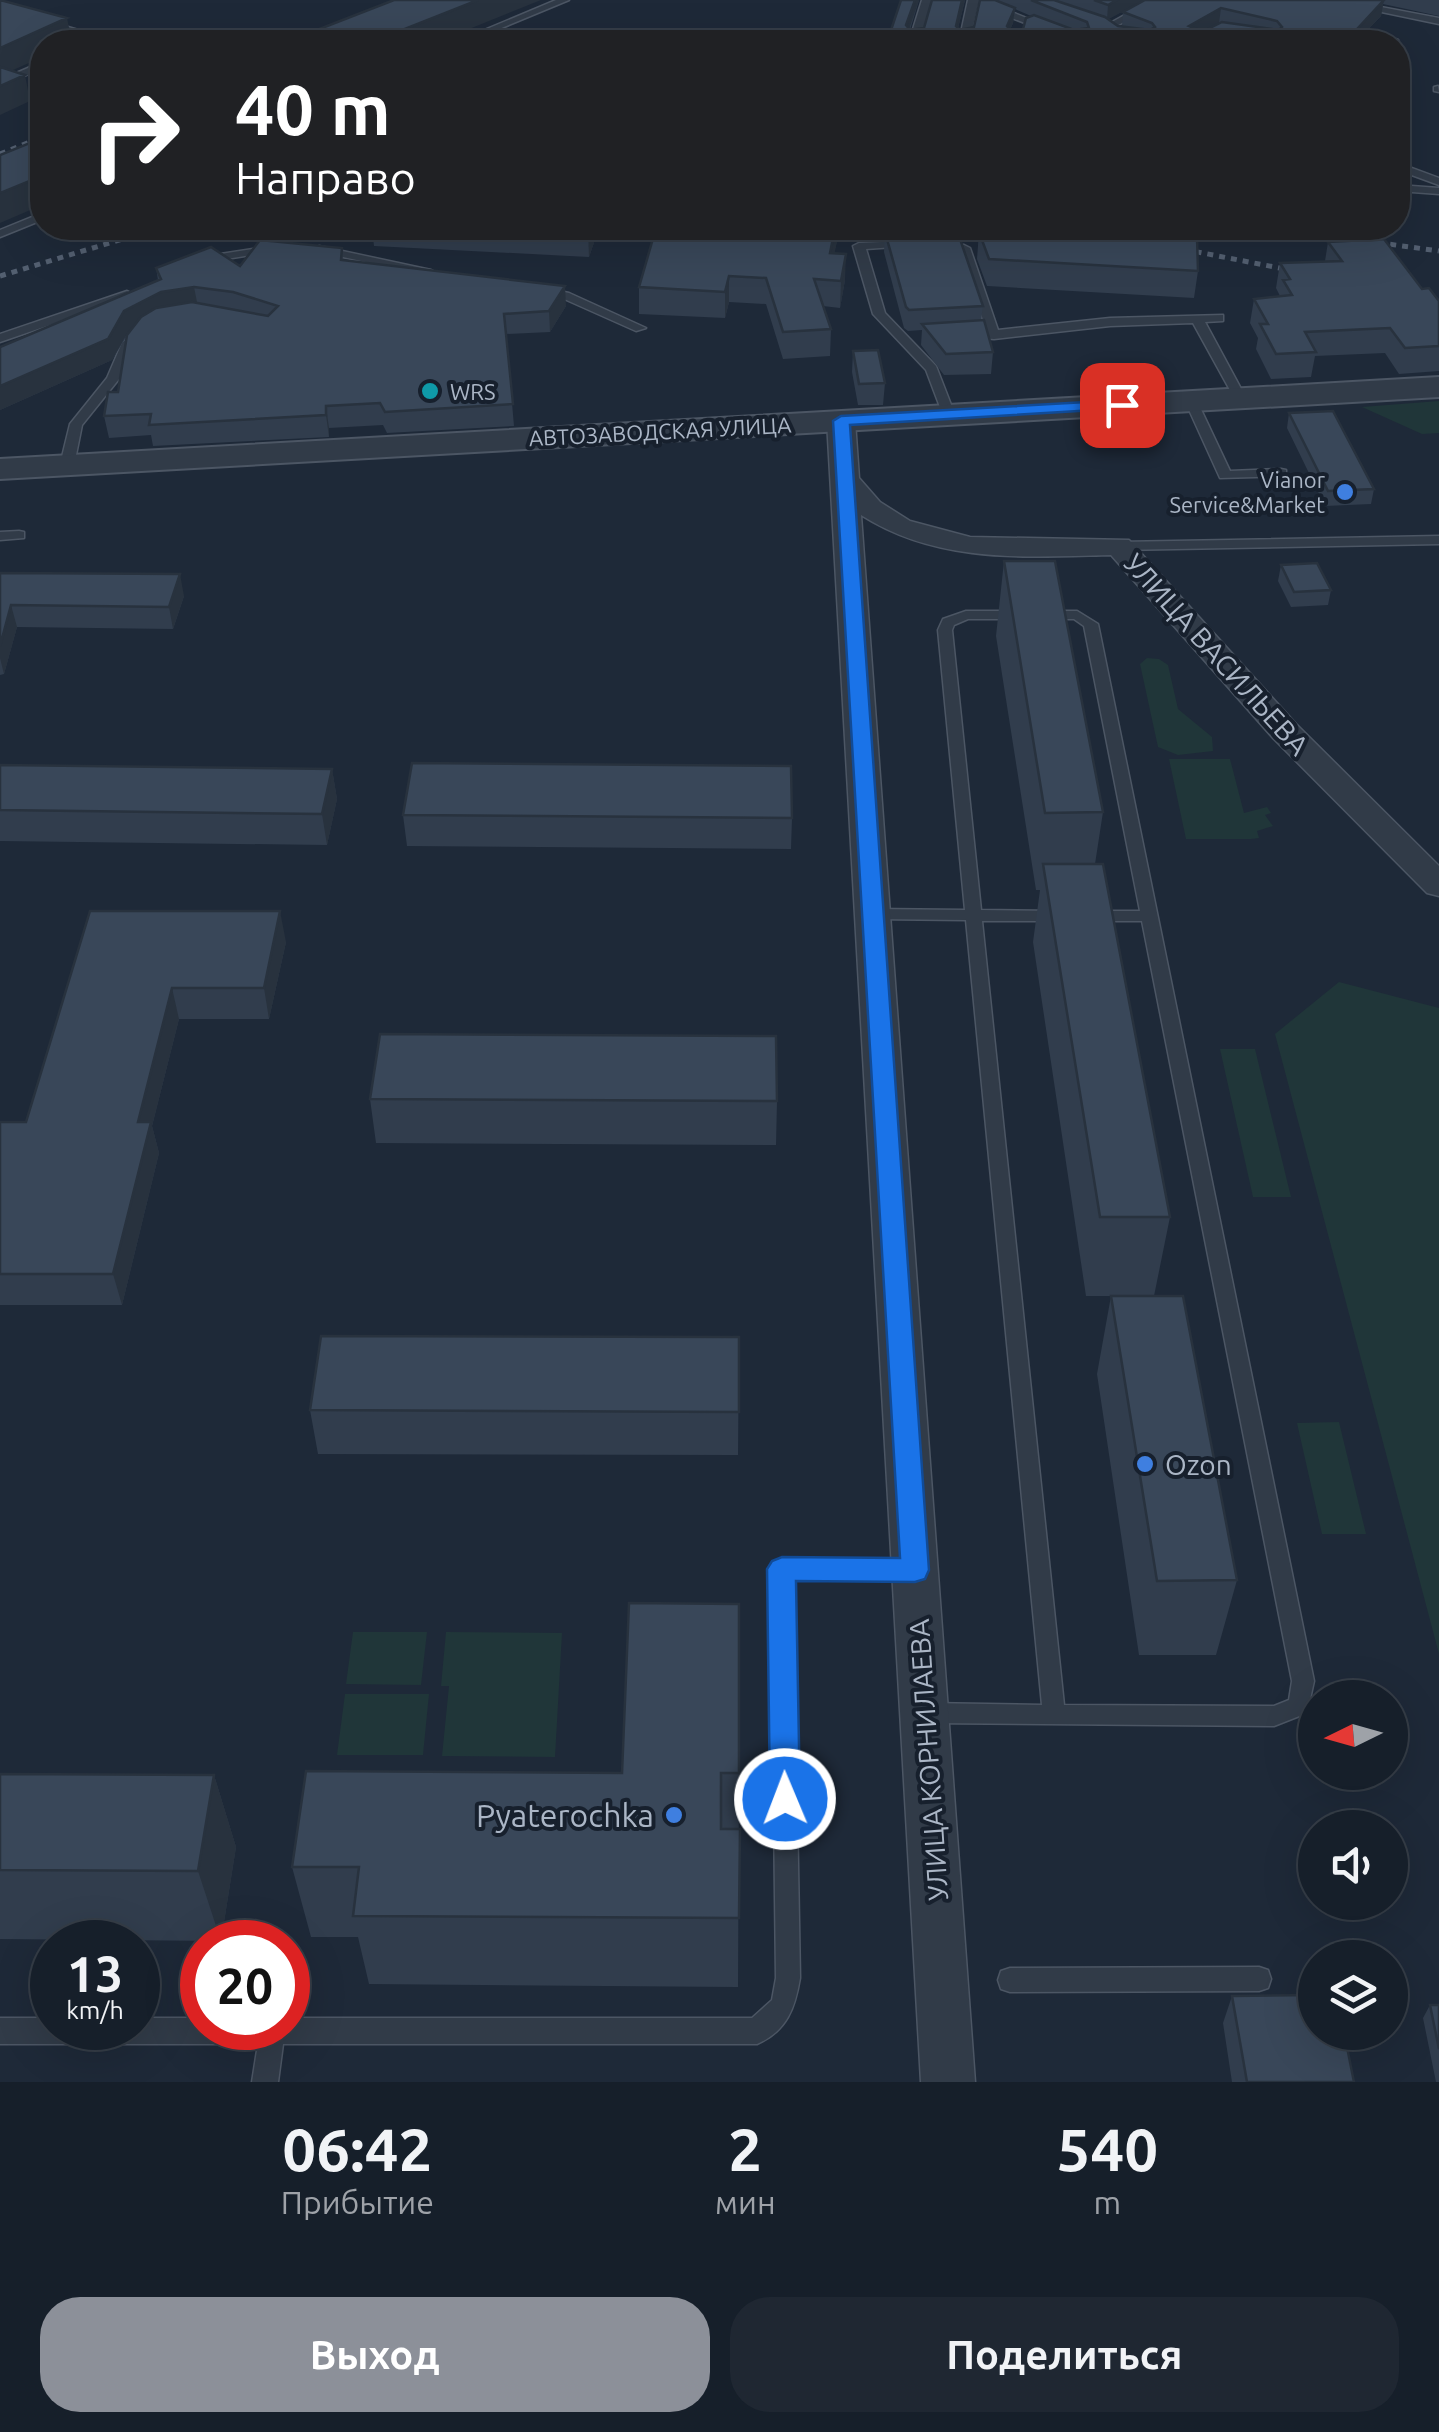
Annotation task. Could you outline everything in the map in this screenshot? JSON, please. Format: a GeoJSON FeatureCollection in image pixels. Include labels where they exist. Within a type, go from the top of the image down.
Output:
{"type":"FeatureCollection","features":[{"type":"Feature","properties":{"kind":"street","name":"АВТОЗАВОДСКАЯ УЛИЦА"},"geometry":{"type":"LineString","coordinates":[[1,471],[530,432],[841,421],[1439,387]]}},
{"type":"Feature","properties":{"kind":"street","name":"УЛИЦА КОРНИЛАЕВА"},"geometry":{"type":"LineString","coordinates":[[841,421],[948,2082]]}},
{"type":"Feature","properties":{"kind":"street","name":"УЛИЦА ВАСИЛЬЕВА"},"geometry":{"type":"LineString","coordinates":[[845,480],[879,516],[943,541],[983,547],[1119,546],[1233,676],[1377,830],[1439,885]]}},
{"type":"Feature","properties":{"kind":"lane"},"geometry":{"type":"LineString","coordinates":[[491,30],[564,0]]}},
{"type":"Feature","properties":{"kind":"lane"},"geometry":{"type":"LineString","coordinates":[[918,30],[928,0]]}},
{"type":"Feature","properties":{"kind":"lane"},"geometry":{"type":"LineString","coordinates":[[967,30],[973,0],[1050,30]]}},
{"type":"Feature","properties":{"kind":"lane"},"geometry":{"type":"LineString","coordinates":[[1108,27],[1159,0]]}},
{"type":"Feature","properties":{"kind":"lane"},"geometry":{"type":"LineString","coordinates":[[1329,0],[1439,21]]}},
{"type":"Feature","properties":{"kind":"lane"},"geometry":{"type":"LineString","coordinates":[[0,10],[69,30]]}},
{"type":"Feature","properties":{"kind":"lane"},"geometry":{"type":"LineString","coordinates":[[1016,29],[1032,23]]}},
{"type":"Feature","properties":{"kind":"lane"},"geometry":{"type":"LineString","coordinates":[[1094,23],[1112,30]]}},
{"type":"Feature","properties":{"kind":"lane"},"geometry":{"type":"LineString","coordinates":[[0,84],[30,70]]}},
{"type":"Feature","properties":{"kind":"lane"},"geometry":{"type":"LineString","coordinates":[[1410,171],[1439,182]]}},
{"type":"Feature","properties":{"kind":"lane"},"geometry":{"type":"LineString","coordinates":[[1410,189],[1439,191]]}},
{"type":"Feature","properties":{"kind":"lane"},"geometry":{"type":"LineString","coordinates":[[0,234],[30,221]]}},
{"type":"Feature","properties":{"kind":"lane"},"geometry":{"type":"LineString","coordinates":[[948,415],[932,370],[878,314],[859,246],[921,244],[964,248],[994,335]]}},
{"type":"Feature","properties":{"kind":"lane"},"geometry":{"type":"LineString","coordinates":[[304,246],[450,276]]}},
{"type":"Feature","properties":{"kind":"lane"},"geometry":{"type":"LineString","coordinates":[[183,268],[240,252],[288,247]]}},
{"type":"Feature","properties":{"kind":"lane"},"geometry":{"type":"LineString","coordinates":[[527,289],[565,295],[640,328]]}},
{"type":"Feature","properties":{"kind":"lane"},"geometry":{"type":"LineString","coordinates":[[0,338],[142,290]]}},
{"type":"Feature","properties":{"kind":"lane"},"geometry":{"type":"LineString","coordinates":[[1197,318],[1240,398]]}},
{"type":"Feature","properties":{"kind":"lane"},"geometry":{"type":"LineString","coordinates":[[976,336],[1110,322],[1218,318]]}},
{"type":"Feature","properties":{"kind":"lane"},"geometry":{"type":"LineString","coordinates":[[67,465],[76,424],[113,379],[126,346],[150,328]]}},
{"type":"Feature","properties":{"kind":"lane"},"geometry":{"type":"LineString","coordinates":[[905,340],[923,338]]}},
{"type":"Feature","properties":{"kind":"lane"},"geometry":{"type":"LineString","coordinates":[[1191,401],[1225,475],[1280,473]]}},
{"type":"Feature","properties":{"kind":"lane"},"geometry":{"type":"LineString","coordinates":[[0,536],[19,536]]}},
{"type":"Feature","properties":{"kind":"lane"},"geometry":{"type":"LineString","coordinates":[[1119,546],[1439,540]]}},
{"type":"Feature","properties":{"kind":"lane"},"geometry":{"type":"LineString","coordinates":[[924,1714],[1054,1715],[1274,1716],[1298,1706],[1303,1681],[1091,624],[1076,615],[966,615],[948,622],[944,630],[1054,1715]]}},
{"type":"Feature","properties":{"kind":"lane"},"geometry":{"type":"LineString","coordinates":[[873,914],[1149,916]]}},
{"type":"Feature","properties":{"kind":"lane"},"geometry":{"type":"LineString","coordinates":[[310,2032],[757,2030],[783,2006],[788,1978],[782,1569],[915,1570]]}},
{"type":"Feature","properties":{"kind":"lane"},"geometry":{"type":"LineString","coordinates":[[1010,1980],[1260,1979]]}},
{"type":"Feature","properties":{"kind":"lane"},"geometry":{"type":"LineString","coordinates":[[0,2031],[180,2032]]}},
{"type":"Feature","properties":{"kind":"lane"},"geometry":{"type":"LineString","coordinates":[[265,2082],[269,2050]]}},
{"type":"Feature","properties":{"kind":"green space"},"geometry":{"type":"Polygon","coordinates":[[[1439,401],[1439,433],[1422,434],[1362,407],[1439,401]]]}},
{"type":"Feature","properties":{"kind":"green space"},"geometry":{"type":"Polygon","coordinates":[[[1147,658],[1168,665],[1178,709],[1212,737],[1213,751],[1178,755],[1158,747],[1140,664],[1147,658]]]}},
{"type":"Feature","properties":{"kind":"green space"},"geometry":{"type":"Polygon","coordinates":[[[1169,759],[1230,759],[1244,813],[1267,807],[1271,813],[1265,815],[1273,826],[1257,831],[1259,838],[1186,839],[1169,759]]]}},
{"type":"Feature","properties":{"kind":"green space"},"geometry":{"type":"Polygon","coordinates":[[[1339,982],[1439,1008],[1439,1654],[1275,1034],[1339,982]]]}},
{"type":"Feature","properties":{"kind":"green space"},"geometry":{"type":"Polygon","coordinates":[[[1220,1049],[1255,1049],[1291,1197],[1253,1197],[1220,1049]]]}},
{"type":"Feature","properties":{"kind":"green space"},"geometry":{"type":"Polygon","coordinates":[[[1339,1422],[1366,1534],[1322,1534],[1297,1423],[1339,1422]]]}},
{"type":"Feature","properties":{"kind":"green space"},"geometry":{"type":"Polygon","coordinates":[[[353,1632],[427,1632],[421,1685],[346,1684],[353,1632]]]}},
{"type":"Feature","properties":{"kind":"green space"},"geometry":{"type":"Polygon","coordinates":[[[446,1632],[562,1633],[555,1757],[442,1756],[449,1686],[441,1686],[446,1632]]]}},
{"type":"Feature","properties":{"kind":"green space"},"geometry":{"type":"Polygon","coordinates":[[[345,1694],[429,1694],[423,1755],[337,1755],[345,1694]]]}},
{"type":"Feature","properties":{"kind":"building"},"geometry":{"type":"Polygon","coordinates":[[[0,0],[67,18],[40,30],[30,30],[30,35],[0,48],[0,0]]]}},
{"type":"Feature","properties":{"kind":"building"},"geometry":{"type":"Polygon","coordinates":[[[394,0],[478,0],[402,30],[317,30],[394,0]]]}},
{"type":"Feature","properties":{"kind":"building"},"geometry":{"type":"Polygon","coordinates":[[[901,0],[915,0],[906,25],[910,30],[891,30],[901,0]]]}},
{"type":"Feature","properties":{"kind":"building"},"geometry":{"type":"Polygon","coordinates":[[[932,0],[962,0],[956,26],[960,30],[910,30],[924,28],[932,0]]]}},
{"type":"Feature","properties":{"kind":"building"},"geometry":{"type":"Polygon","coordinates":[[[980,0],[995,0],[1015,8],[1007,26],[1010,30],[960,30],[974,27],[980,0]]]}},
{"type":"Feature","properties":{"kind":"building"},"geometry":{"type":"Polygon","coordinates":[[[1031,0],[1054,0],[1105,17],[1118,26],[1150,30],[1074,30],[1089,28],[1087,22],[1031,0]]]}},
{"type":"Feature","properties":{"kind":"building"},"geometry":{"type":"Polygon","coordinates":[[[1145,0],[1384,0],[1356,30],[1279,30],[1282,27],[1277,21],[1221,8],[1189,26],[1199,30],[1150,30],[1155,27],[1152,23],[1123,12],[1145,0]]]}},
{"type":"Feature","properties":{"kind":"building"},"geometry":{"type":"Polygon","coordinates":[[[1034,15],[1074,30],[1010,30],[1023,29],[1026,18],[1034,15]]]}},
{"type":"Feature","properties":{"kind":"building"},"geometry":{"type":"Polygon","coordinates":[[[1222,22],[1279,30],[1208,29],[1222,22]]]}},
{"type":"Feature","properties":{"kind":"building"},"geometry":{"type":"Polygon","coordinates":[[[0,67],[25,75],[0,86],[0,67]]]}},
{"type":"Feature","properties":{"kind":"building"},"geometry":{"type":"Polygon","coordinates":[[[30,143],[30,181],[0,193],[0,155],[30,143]]]}},
{"type":"Feature","properties":{"kind":"building"},"geometry":{"type":"Polygon","coordinates":[[[260,240],[342,248],[341,260],[565,286],[549,311],[504,314],[513,404],[385,412],[380,403],[326,406],[326,415],[149,425],[151,414],[104,416],[108,392],[118,392],[127,335],[141,317],[156,308],[192,302],[268,316],[278,306],[233,292],[194,287],[161,292],[124,311],[108,339],[0,386],[0,347],[161,279],[156,268],[211,247],[240,266],[260,240]]]}},
{"type":"Feature","properties":{"kind":"building"},"geometry":{"type":"Polygon","coordinates":[[[653,240],[833,240],[830,253],[846,254],[841,281],[814,279],[831,329],[783,332],[766,278],[729,276],[725,292],[639,287],[653,240]]]}},
{"type":"Feature","properties":{"kind":"building"},"geometry":{"type":"Polygon","coordinates":[[[887,240],[960,240],[983,306],[909,310],[887,240]]]}},
{"type":"Feature","properties":{"kind":"building"},"geometry":{"type":"Polygon","coordinates":[[[982,240],[1197,240],[1198,271],[989,259],[982,240]]]}},
{"type":"Feature","properties":{"kind":"building"},"geometry":{"type":"Polygon","coordinates":[[[1385,240],[1422,289],[1429,288],[1439,301],[1439,346],[1405,348],[1390,328],[1305,332],[1316,352],[1276,354],[1260,324],[1268,324],[1254,299],[1292,295],[1283,280],[1290,279],[1280,263],[1342,261],[1328,242],[1385,240]]]}},
{"type":"Feature","properties":{"kind":"building"},"geometry":{"type":"Polygon","coordinates":[[[984,320],[993,352],[946,354],[922,324],[984,320]]]}},
{"type":"Feature","properties":{"kind":"building"},"geometry":{"type":"Polygon","coordinates":[[[878,350],[885,383],[859,384],[853,351],[878,350]]]}},
{"type":"Feature","properties":{"kind":"building"},"geometry":{"type":"Polygon","coordinates":[[[1333,411],[1374,489],[1328,491],[1289,413],[1333,411]]]}},
{"type":"Feature","properties":{"kind":"building"},"geometry":{"type":"Polygon","coordinates":[[[1004,561],[1055,561],[1103,812],[1045,813],[1004,561]]]}},
{"type":"Feature","properties":{"kind":"building"},"geometry":{"type":"Polygon","coordinates":[[[1317,563],[1331,590],[1294,592],[1281,565],[1317,563]]]}},
{"type":"Feature","properties":{"kind":"building"},"geometry":{"type":"Polygon","coordinates":[[[0,573],[180,574],[169,607],[11,605],[0,646],[0,573]]]}},
{"type":"Feature","properties":{"kind":"building"},"geometry":{"type":"Polygon","coordinates":[[[412,763],[791,766],[792,818],[403,815],[412,763]]]}},
{"type":"Feature","properties":{"kind":"building"},"geometry":{"type":"Polygon","coordinates":[[[0,765],[332,769],[322,814],[0,810],[0,765]]]}},
{"type":"Feature","properties":{"kind":"building"},"geometry":{"type":"Polygon","coordinates":[[[1043,864],[1103,864],[1170,1217],[1100,1217],[1043,864]]]}},
{"type":"Feature","properties":{"kind":"building"},"geometry":{"type":"Polygon","coordinates":[[[90,911],[280,911],[264,988],[172,988],[138,1122],[151,1122],[113,1274],[0,1274],[0,1122],[26,1122],[90,911]]]}},
{"type":"Feature","properties":{"kind":"building"},"geometry":{"type":"Polygon","coordinates":[[[380,1034],[776,1036],[777,1101],[370,1099],[380,1034]]]}},
{"type":"Feature","properties":{"kind":"building"},"geometry":{"type":"Polygon","coordinates":[[[1111,1296],[1183,1296],[1237,1580],[1157,1581],[1111,1296]]]}},
{"type":"Feature","properties":{"kind":"building"},"geometry":{"type":"Polygon","coordinates":[[[321,1336],[739,1337],[739,1412],[310,1410],[321,1336]]]}},
{"type":"Feature","properties":{"kind":"building"},"geometry":{"type":"Polygon","coordinates":[[[629,1603],[739,1604],[739,1773],[721,1773],[721,1829],[740,1829],[739,1918],[353,1916],[359,1867],[292,1867],[306,1771],[622,1773],[629,1603]]]}},
{"type":"Feature","properties":{"kind":"building"},"geometry":{"type":"Polygon","coordinates":[[[0,1774],[214,1775],[198,1871],[0,1870],[0,1774]]]}},
{"type":"Feature","properties":{"kind":"building"},"geometry":{"type":"Polygon","coordinates":[[[1298,1995],[1298,2050],[1348,2050],[1354,2082],[1247,2082],[1232,1996],[1298,1995]]]}},
{"type":"Feature","properties":{"kind":"building"},"geometry":{"type":"Polygon","coordinates":[[[1430,2005],[1439,2005],[1439,2049],[1430,2005]]]}},
{"type":"Feature","properties":{"kind":"railway"},"geometry":{"type":"LineString","coordinates":[[0,154],[30,142]]}},
{"type":"Feature","properties":{"kind":"railway"},"geometry":{"type":"LineString","coordinates":[[0,276],[119,240]]}},
{"type":"Feature","properties":{"kind":"railway"},"geometry":{"type":"LineString","coordinates":[[1359,240],[1439,251]]}},
{"type":"Feature","properties":{"kind":"railway"},"geometry":{"type":"LineString","coordinates":[[1172,247],[1305,273]]}},
{"type":"Feature","properties":{"kind":"place","name":"WRS"},"geometry":{"type":"Point","coordinates":[430,391]}},
{"type":"Feature","properties":{"kind":"place","name":"Vianor Service&Market"},"geometry":{"type":"Point","coordinates":[1345,492]}},
{"type":"Feature","properties":{"kind":"place","name":"Ozon"},"geometry":{"type":"Point","coordinates":[1145,1464]}},
{"type":"Feature","properties":{"kind":"place","name":"Pyaterochka"},"geometry":{"type":"Point","coordinates":[674,1815]}},
{"type":"Feature","properties":{"kind":"route"},"geometry":{"type":"LineString","coordinates":[[785,1799],[782,1569],[915,1570],[841,421],[1122,405]]}}]}
